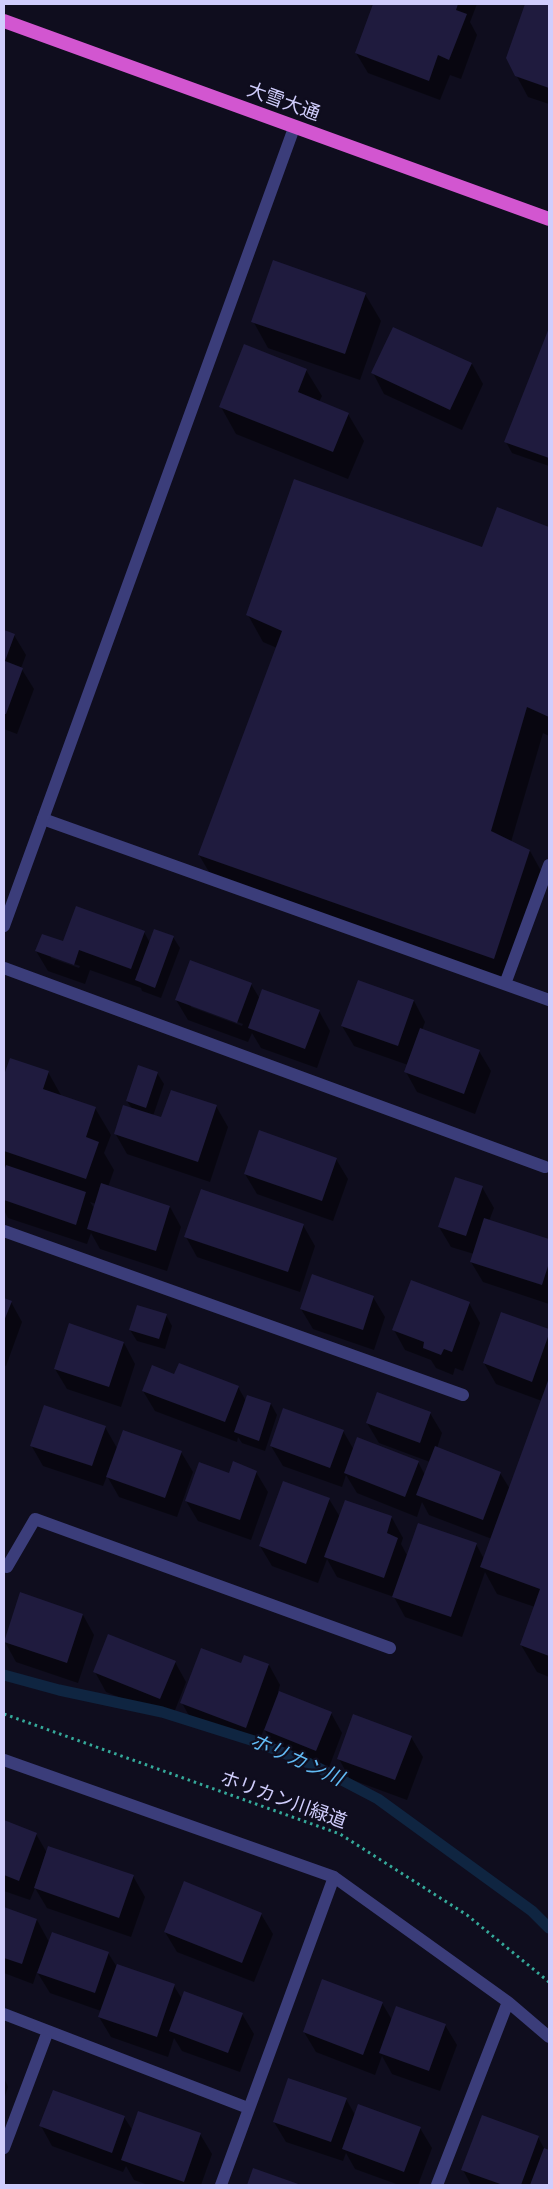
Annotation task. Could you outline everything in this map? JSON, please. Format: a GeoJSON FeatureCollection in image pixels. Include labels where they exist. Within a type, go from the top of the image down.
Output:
{"type":"FeatureCollection","features":[{"type":"Feature","properties":{"kind":"highway","name":"大雪大通"},"geometry":{"type":"LineString","coordinates":[[4,21],[294,128],[549,219]]}},
{"type":"Feature","properties":{"kind":"street"},"geometry":{"type":"LineString","coordinates":[[4,926],[294,128]]}},
{"type":"Feature","properties":{"kind":"street"},"geometry":{"type":"LineString","coordinates":[[43,819],[549,1000]]}},
{"type":"Feature","properties":{"kind":"street"},"geometry":{"type":"LineString","coordinates":[[505,984],[549,865]]}},
{"type":"Feature","properties":{"kind":"street"},"geometry":{"type":"LineString","coordinates":[[4,968],[545,1167]]}},
{"type":"Feature","properties":{"kind":"street"},"geometry":{"type":"LineString","coordinates":[[4,1232],[463,1395]]}},
{"type":"Feature","properties":{"kind":"street"},"geometry":{"type":"LineString","coordinates":[[4,1566],[7,1567],[35,1519],[390,1648]]}},
{"type":"Feature","properties":{"kind":"street"},"geometry":{"type":"LineString","coordinates":[[4,1760],[334,1877],[508,2002],[549,2038]]}},
{"type":"Feature","properties":{"kind":"street"},"geometry":{"type":"LineString","coordinates":[[221,2185],[334,1877]]}},
{"type":"Feature","properties":{"kind":"street"},"geometry":{"type":"LineString","coordinates":[[437,2185],[508,2002]]}},
{"type":"Feature","properties":{"kind":"street"},"geometry":{"type":"LineString","coordinates":[[4,2014],[248,2108]]}},
{"type":"Feature","properties":{"kind":"street"},"geometry":{"type":"LineString","coordinates":[[4,2148],[48,2031]]}},
{"type":"Feature","properties":{"kind":"path","name":"ホリカン川緑道"},"geometry":{"type":"LineString","coordinates":[[4,1714],[340,1834],[467,1915],[549,1982]]}},
{"type":"Feature","properties":{"kind":"building"},"geometry":{"type":"Polygon","coordinates":[[[373,4],[458,4],[456,10],[467,14],[449,60],[438,55],[429,81],[355,53],[373,4]]]}},
{"type":"Feature","properties":{"kind":"building"},"geometry":{"type":"Polygon","coordinates":[[[525,4],[549,4],[549,88],[515,76],[506,58],[525,4]]]}},
{"type":"Feature","properties":{"kind":"building"},"geometry":{"type":"Polygon","coordinates":[[[273,260],[366,293],[345,354],[251,322],[273,260]]]}},
{"type":"Feature","properties":{"kind":"building"},"geometry":{"type":"Polygon","coordinates":[[[393,327],[472,363],[450,410],[371,373],[393,327]]]}},
{"type":"Feature","properties":{"kind":"building"},"geometry":{"type":"Polygon","coordinates":[[[549,328],[549,458],[504,442],[549,328]]]}},
{"type":"Feature","properties":{"kind":"building"},"geometry":{"type":"Polygon","coordinates":[[[244,344],[307,369],[298,392],[349,413],[333,452],[219,407],[244,344]]]}},
{"type":"Feature","properties":{"kind":"building"},"geometry":{"type":"Polygon","coordinates":[[[294,479],[482,547],[497,507],[549,527],[549,717],[527,707],[491,831],[530,850],[494,959],[198,855],[282,631],[246,615],[294,479]]]}},
{"type":"Feature","properties":{"kind":"building"},"geometry":{"type":"Polygon","coordinates":[[[4,630],[15,634],[5,661],[23,668],[6,714],[4,714],[4,630]]]}},
{"type":"Feature","properties":{"kind":"building"},"geometry":{"type":"Polygon","coordinates":[[[76,906],[145,931],[131,969],[79,950],[74,965],[35,951],[42,934],[63,941],[76,906]]]}},
{"type":"Feature","properties":{"kind":"building"},"geometry":{"type":"Polygon","coordinates":[[[154,929],[174,936],[155,988],[135,980],[154,929]]]}},
{"type":"Feature","properties":{"kind":"building"},"geometry":{"type":"Polygon","coordinates":[[[190,960],[252,983],[237,1023],[175,1000],[190,960]]]}},
{"type":"Feature","properties":{"kind":"building"},"geometry":{"type":"Polygon","coordinates":[[[358,980],[414,1000],[398,1046],[341,1026],[358,980]]]}},
{"type":"Feature","properties":{"kind":"building"},"geometry":{"type":"Polygon","coordinates":[[[262,989],[320,1010],[305,1049],[248,1028],[262,989]]]}},
{"type":"Feature","properties":{"kind":"building"},"geometry":{"type":"Polygon","coordinates":[[[420,1028],[480,1050],[464,1094],[404,1072],[420,1028]]]}},
{"type":"Feature","properties":{"kind":"building"},"geometry":{"type":"Polygon","coordinates":[[[10,1058],[49,1071],[43,1089],[96,1107],[86,1137],[99,1142],[86,1179],[4,1151],[4,1075],[10,1058]]]}},
{"type":"Feature","properties":{"kind":"building"},"geometry":{"type":"Polygon","coordinates":[[[138,1065],[158,1072],[146,1108],[126,1101],[138,1065]]]}},
{"type":"Feature","properties":{"kind":"building"},"geometry":{"type":"Polygon","coordinates":[[[171,1090],[217,1105],[198,1162],[114,1134],[123,1105],[161,1117],[171,1090]]]}},
{"type":"Feature","properties":{"kind":"building"},"geometry":{"type":"Polygon","coordinates":[[[259,1130],[337,1158],[322,1201],[244,1174],[259,1130]]]}},
{"type":"Feature","properties":{"kind":"building"},"geometry":{"type":"Polygon","coordinates":[[[6,1165],[86,1192],[76,1225],[4,1200],[4,1171],[6,1165]]]}},
{"type":"Feature","properties":{"kind":"building"},"geometry":{"type":"Polygon","coordinates":[[[455,1177],[483,1186],[466,1236],[438,1227],[455,1177]]]}},
{"type":"Feature","properties":{"kind":"building"},"geometry":{"type":"Polygon","coordinates":[[[101,1183],[170,1206],[156,1251],[87,1229],[101,1183]]]}},
{"type":"Feature","properties":{"kind":"building"},"geometry":{"type":"Polygon","coordinates":[[[201,1189],[304,1224],[288,1272],[184,1237],[201,1189]]]}},
{"type":"Feature","properties":{"kind":"building"},"geometry":{"type":"Polygon","coordinates":[[[484,1218],[549,1239],[549,1263],[542,1285],[470,1262],[484,1218]]]}},
{"type":"Feature","properties":{"kind":"building"},"geometry":{"type":"Polygon","coordinates":[[[312,1274],[374,1296],[363,1330],[300,1309],[312,1274]]]}},
{"type":"Feature","properties":{"kind":"building"},"geometry":{"type":"Polygon","coordinates":[[[411,1280],[470,1302],[452,1352],[444,1349],[441,1355],[423,1348],[424,1342],[392,1330],[411,1280]]]}},
{"type":"Feature","properties":{"kind":"building"},"geometry":{"type":"Polygon","coordinates":[[[4,1298],[12,1301],[4,1321],[4,1298]]]}},
{"type":"Feature","properties":{"kind":"building"},"geometry":{"type":"Polygon","coordinates":[[[137,1305],[167,1314],[159,1339],[129,1330],[137,1305]]]}},
{"type":"Feature","properties":{"kind":"building"},"geometry":{"type":"Polygon","coordinates":[[[501,1312],[549,1329],[549,1334],[532,1382],[483,1363],[501,1312]]]}},
{"type":"Feature","properties":{"kind":"building"},"geometry":{"type":"Polygon","coordinates":[[[69,1323],[124,1342],[109,1387],[54,1369],[69,1323]]]}},
{"type":"Feature","properties":{"kind":"building"},"geometry":{"type":"Polygon","coordinates":[[[179,1363],[239,1386],[225,1422],[142,1391],[152,1365],[174,1374],[179,1363]]]}},
{"type":"Feature","properties":{"kind":"building"},"geometry":{"type":"Polygon","coordinates":[[[549,1378],[549,1656],[520,1645],[540,1589],[480,1567],[549,1378]]]}},
{"type":"Feature","properties":{"kind":"building"},"geometry":{"type":"Polygon","coordinates":[[[377,1392],[431,1412],[420,1443],[366,1423],[377,1392]]]}},
{"type":"Feature","properties":{"kind":"building"},"geometry":{"type":"Polygon","coordinates":[[[247,1395],[271,1403],[259,1441],[234,1432],[247,1395]]]}},
{"type":"Feature","properties":{"kind":"building"},"geometry":{"type":"Polygon","coordinates":[[[44,1405],[106,1426],[92,1466],[30,1446],[44,1405]]]}},
{"type":"Feature","properties":{"kind":"building"},"geometry":{"type":"Polygon","coordinates":[[[283,1408],[344,1430],[330,1468],[270,1446],[283,1408]]]}},
{"type":"Feature","properties":{"kind":"building"},"geometry":{"type":"Polygon","coordinates":[[[123,1430],[182,1451],[165,1498],[106,1477],[123,1430]]]}},
{"type":"Feature","properties":{"kind":"building"},"geometry":{"type":"Polygon","coordinates":[[[357,1437],[419,1461],[405,1497],[344,1473],[357,1437]]]}},
{"type":"Feature","properties":{"kind":"building"},"geometry":{"type":"Polygon","coordinates":[[[435,1446],[501,1472],[483,1520],[416,1495],[435,1446]]]}},
{"type":"Feature","properties":{"kind":"building"},"geometry":{"type":"Polygon","coordinates":[[[233,1461],[257,1471],[240,1520],[185,1501],[199,1462],[229,1473],[233,1461]]]}},
{"type":"Feature","properties":{"kind":"building"},"geometry":{"type":"Polygon","coordinates":[[[283,1481],[330,1498],[306,1564],[259,1546],[283,1481]]]}},
{"type":"Feature","properties":{"kind":"building"},"geometry":{"type":"Polygon","coordinates":[[[345,1500],[392,1516],[387,1533],[398,1538],[384,1578],[324,1557],[345,1500]]]}},
{"type":"Feature","properties":{"kind":"building"},"geometry":{"type":"Polygon","coordinates":[[[418,1523],[477,1543],[451,1617],[392,1597],[418,1523]]]}},
{"type":"Feature","properties":{"kind":"building"},"geometry":{"type":"Polygon","coordinates":[[[20,1592],[83,1614],[67,1663],[4,1642],[20,1592]]]}},
{"type":"Feature","properties":{"kind":"building"},"geometry":{"type":"Polygon","coordinates":[[[108,1634],[176,1661],[160,1699],[93,1672],[108,1634]]]}},
{"type":"Feature","properties":{"kind":"building"},"geometry":{"type":"Polygon","coordinates":[[[201,1648],[241,1663],[244,1655],[269,1664],[246,1728],[180,1703],[201,1648]]]}},
{"type":"Feature","properties":{"kind":"building"},"geometry":{"type":"Polygon","coordinates":[[[279,1691],[332,1712],[316,1751],[264,1730],[279,1691]]]}},
{"type":"Feature","properties":{"kind":"building"},"geometry":{"type":"Polygon","coordinates":[[[353,1714],[412,1736],[395,1780],[337,1759],[353,1714]]]}},
{"type":"Feature","properties":{"kind":"building"},"geometry":{"type":"Polygon","coordinates":[[[4,1820],[37,1833],[19,1881],[4,1875],[4,1820]]]}},
{"type":"Feature","properties":{"kind":"building"},"geometry":{"type":"Polygon","coordinates":[[[48,1846],[134,1875],[119,1918],[34,1888],[48,1846]]]}},
{"type":"Feature","properties":{"kind":"building"},"geometry":{"type":"Polygon","coordinates":[[[184,1881],[262,1913],[242,1963],[164,1932],[184,1881]]]}},
{"type":"Feature","properties":{"kind":"building"},"geometry":{"type":"Polygon","coordinates":[[[4,1907],[37,1919],[22,1964],[4,1958],[4,1907]]]}},
{"type":"Feature","properties":{"kind":"building"},"geometry":{"type":"Polygon","coordinates":[[[52,1932],[109,1952],[95,1993],[37,1973],[52,1932]]]}},
{"type":"Feature","properties":{"kind":"building"},"geometry":{"type":"Polygon","coordinates":[[[117,1964],[175,1984],[157,2037],[98,2017],[117,1964]]]}},
{"type":"Feature","properties":{"kind":"building"},"geometry":{"type":"Polygon","coordinates":[[[322,1979],[383,2002],[363,2055],[303,2032],[322,1979]]]}},
{"type":"Feature","properties":{"kind":"building"},"geometry":{"type":"Polygon","coordinates":[[[184,1991],[243,2013],[228,2053],[169,2031],[184,1991]]]}},
{"type":"Feature","properties":{"kind":"building"},"geometry":{"type":"Polygon","coordinates":[[[396,2006],[446,2024],[429,2071],[379,2053],[396,2006]]]}},
{"type":"Feature","properties":{"kind":"building"},"geometry":{"type":"Polygon","coordinates":[[[288,2078],[347,2098],[331,2142],[273,2122],[288,2078]]]}},
{"type":"Feature","properties":{"kind":"building"},"geometry":{"type":"Polygon","coordinates":[[[53,2090],[125,2116],[112,2153],[39,2126],[53,2090]]]}},
{"type":"Feature","properties":{"kind":"building"},"geometry":{"type":"Polygon","coordinates":[[[358,2104],[421,2127],[404,2172],[342,2149],[358,2104]]]}},
{"type":"Feature","properties":{"kind":"building"},"geometry":{"type":"Polygon","coordinates":[[[138,2111],[201,2133],[184,2182],[121,2160],[138,2111]]]}},
{"type":"Feature","properties":{"kind":"building"},"geometry":{"type":"Polygon","coordinates":[[[482,2115],[539,2136],[521,2185],[503,2185],[461,2170],[482,2115]]]}},
{"type":"Feature","properties":{"kind":"building"},"geometry":{"type":"Polygon","coordinates":[[[544,2148],[549,2150],[549,2185],[530,2185],[544,2148]]]}},
{"type":"Feature","properties":{"kind":"building"},"geometry":{"type":"Polygon","coordinates":[[[253,2168],[301,2185],[247,2185],[253,2168]]]}},
{"type":"Feature","properties":{"kind":"waterway","name":"ホリカン川"},"geometry":{"type":"LineString","coordinates":[[4,1675],[59,1690],[162,1712],[254,1741],[313,1765],[378,1799],[532,1911],[549,1928]]}}]}
